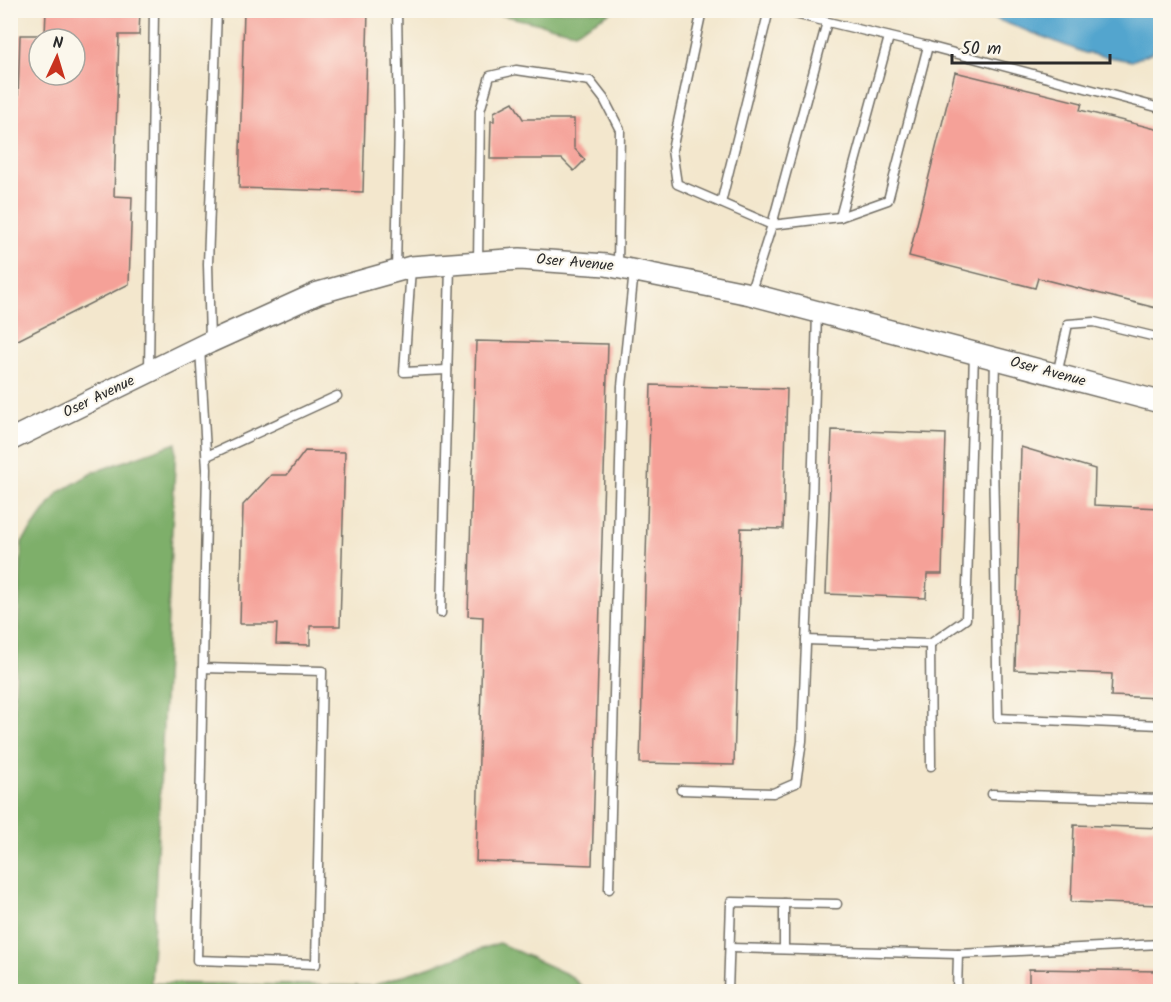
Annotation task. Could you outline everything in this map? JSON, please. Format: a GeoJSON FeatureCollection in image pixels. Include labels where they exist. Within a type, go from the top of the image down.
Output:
{"type":"FeatureCollection","features":[{"type":"Feature","properties":{"kind":"street","name":"Oser Avenue"},"geometry":{"type":"LineString","coordinates":[[10,440],[318,293],[403,270],[520,259],[626,268],[750,294],[1161,402]]}},
{"type":"Feature","properties":{"kind":"lane"},"geometry":{"type":"LineString","coordinates":[[149,373],[154,10]]}},
{"type":"Feature","properties":{"kind":"lane"},"geometry":{"type":"LineString","coordinates":[[203,668],[322,671],[316,964],[197,960],[207,456],[205,345],[217,10]]}},
{"type":"Feature","properties":{"kind":"lane"},"geometry":{"type":"LineString","coordinates":[[397,10],[404,372],[447,370]]}},
{"type":"Feature","properties":{"kind":"lane"},"geometry":{"type":"LineString","coordinates":[[702,10],[672,150],[677,184],[772,225],[840,217],[888,200],[928,46]]}},
{"type":"Feature","properties":{"kind":"lane"},"geometry":{"type":"LineString","coordinates":[[721,203],[769,10]]}},
{"type":"Feature","properties":{"kind":"lane"},"geometry":{"type":"LineString","coordinates":[[778,10],[928,46],[1161,108]]}},
{"type":"Feature","properties":{"kind":"lane"},"geometry":{"type":"LineString","coordinates":[[750,294],[772,225],[827,22]]}},
{"type":"Feature","properties":{"kind":"lane"},"geometry":{"type":"LineString","coordinates":[[840,217],[889,37]]}},
{"type":"Feature","properties":{"kind":"lane"},"geometry":{"type":"LineString","coordinates":[[478,262],[480,111],[490,76],[516,70],[590,81],[620,130],[626,268],[609,889]]}},
{"type":"Feature","properties":{"kind":"lane"},"geometry":{"type":"LineString","coordinates":[[441,613],[450,266]]}},
{"type":"Feature","properties":{"kind":"lane"},"geometry":{"type":"LineString","coordinates":[[681,790],[773,793],[796,783],[802,741],[817,312]]}},
{"type":"Feature","properties":{"kind":"lane"},"geometry":{"type":"LineString","coordinates":[[1057,375],[1068,324],[1094,322],[1161,338]]}},
{"type":"Feature","properties":{"kind":"lane"},"geometry":{"type":"LineString","coordinates":[[806,640],[930,644],[966,620],[974,353]]}},
{"type":"Feature","properties":{"kind":"lane"},"geometry":{"type":"LineString","coordinates":[[995,359],[993,458],[998,718],[1161,725]]}},
{"type":"Feature","properties":{"kind":"lane"},"geometry":{"type":"LineString","coordinates":[[207,456],[337,396]]}},
{"type":"Feature","properties":{"kind":"lane"},"geometry":{"type":"LineString","coordinates":[[930,644],[931,766]]}},
{"type":"Feature","properties":{"kind":"lane"},"geometry":{"type":"LineString","coordinates":[[992,794],[1161,798]]}},
{"type":"Feature","properties":{"kind":"lane"},"geometry":{"type":"LineString","coordinates":[[728,992],[731,902],[837,904]]}},
{"type":"Feature","properties":{"kind":"lane"},"geometry":{"type":"LineString","coordinates":[[784,903],[784,949]]}},
{"type":"Feature","properties":{"kind":"lane"},"geometry":{"type":"LineString","coordinates":[[730,948],[958,954],[1161,944]]}},
{"type":"Feature","properties":{"kind":"lane"},"geometry":{"type":"LineString","coordinates":[[957,992],[958,954]]}},
{"type":"Feature","properties":{"kind":"green space"},"geometry":{"type":"Polygon","coordinates":[[[483,11],[613,11],[575,32],[483,11]]]}},
{"type":"Feature","properties":{"kind":"green space"},"geometry":{"type":"Polygon","coordinates":[[[176,443],[151,983],[372,986],[499,943],[569,975],[587,991],[11,991],[11,779],[22,542],[58,493],[94,472],[176,443]]]}},
{"type":"Feature","properties":{"kind":"water"},"geometry":{"type":"Polygon","coordinates":[[[964,11],[1160,11],[1160,32],[1153,52],[1132,61],[1085,53],[985,15],[964,11]]]}},
{"type":"Feature","properties":{"kind":"building"},"geometry":{"type":"Polygon","coordinates":[[[46,10],[140,10],[139,35],[119,35],[114,196],[132,197],[129,284],[10,344],[10,258],[13,258],[20,35],[27,35],[27,87],[87,87],[87,27],[45,27],[46,10]]]}},
{"type":"Feature","properties":{"kind":"building"},"geometry":{"type":"Polygon","coordinates":[[[244,10],[368,10],[363,192],[239,188],[244,10]]]}},
{"type":"Feature","properties":{"kind":"building"},"geometry":{"type":"Polygon","coordinates":[[[955,72],[1082,103],[1080,110],[1160,130],[1160,309],[1038,278],[1035,288],[909,256],[955,72]]]}},
{"type":"Feature","properties":{"kind":"building"},"geometry":{"type":"Polygon","coordinates":[[[513,102],[523,119],[574,119],[574,148],[585,160],[574,171],[562,159],[490,159],[491,121],[494,121],[494,112],[513,102]]]}},
{"type":"Feature","properties":{"kind":"building"},"geometry":{"type":"Polygon","coordinates":[[[476,341],[608,344],[592,865],[476,861],[483,617],[468,616],[476,341]]]}},
{"type":"Feature","properties":{"kind":"building"},"geometry":{"type":"Polygon","coordinates":[[[651,385],[787,389],[783,529],[741,528],[734,765],[640,763],[651,385]]]}},
{"type":"Feature","properties":{"kind":"building"},"geometry":{"type":"Polygon","coordinates":[[[832,430],[946,434],[942,574],[927,574],[926,598],[826,594],[832,430]]]}},
{"type":"Feature","properties":{"kind":"building"},"geometry":{"type":"Polygon","coordinates":[[[1021,447],[1095,469],[1094,505],[1160,508],[1160,698],[1111,696],[1112,674],[1015,670],[1021,447]]]}},
{"type":"Feature","properties":{"kind":"building"},"geometry":{"type":"Polygon","coordinates":[[[305,451],[345,452],[340,626],[310,626],[310,645],[276,644],[277,624],[240,624],[243,505],[271,475],[287,475],[305,451]]]}},
{"type":"Feature","properties":{"kind":"building"},"geometry":{"type":"Polygon","coordinates":[[[1074,825],[1160,828],[1160,905],[1071,902],[1074,825]]]}},
{"type":"Feature","properties":{"kind":"building"},"geometry":{"type":"Polygon","coordinates":[[[1029,969],[1160,971],[1160,992],[1029,992],[1029,969]]]}}]}
